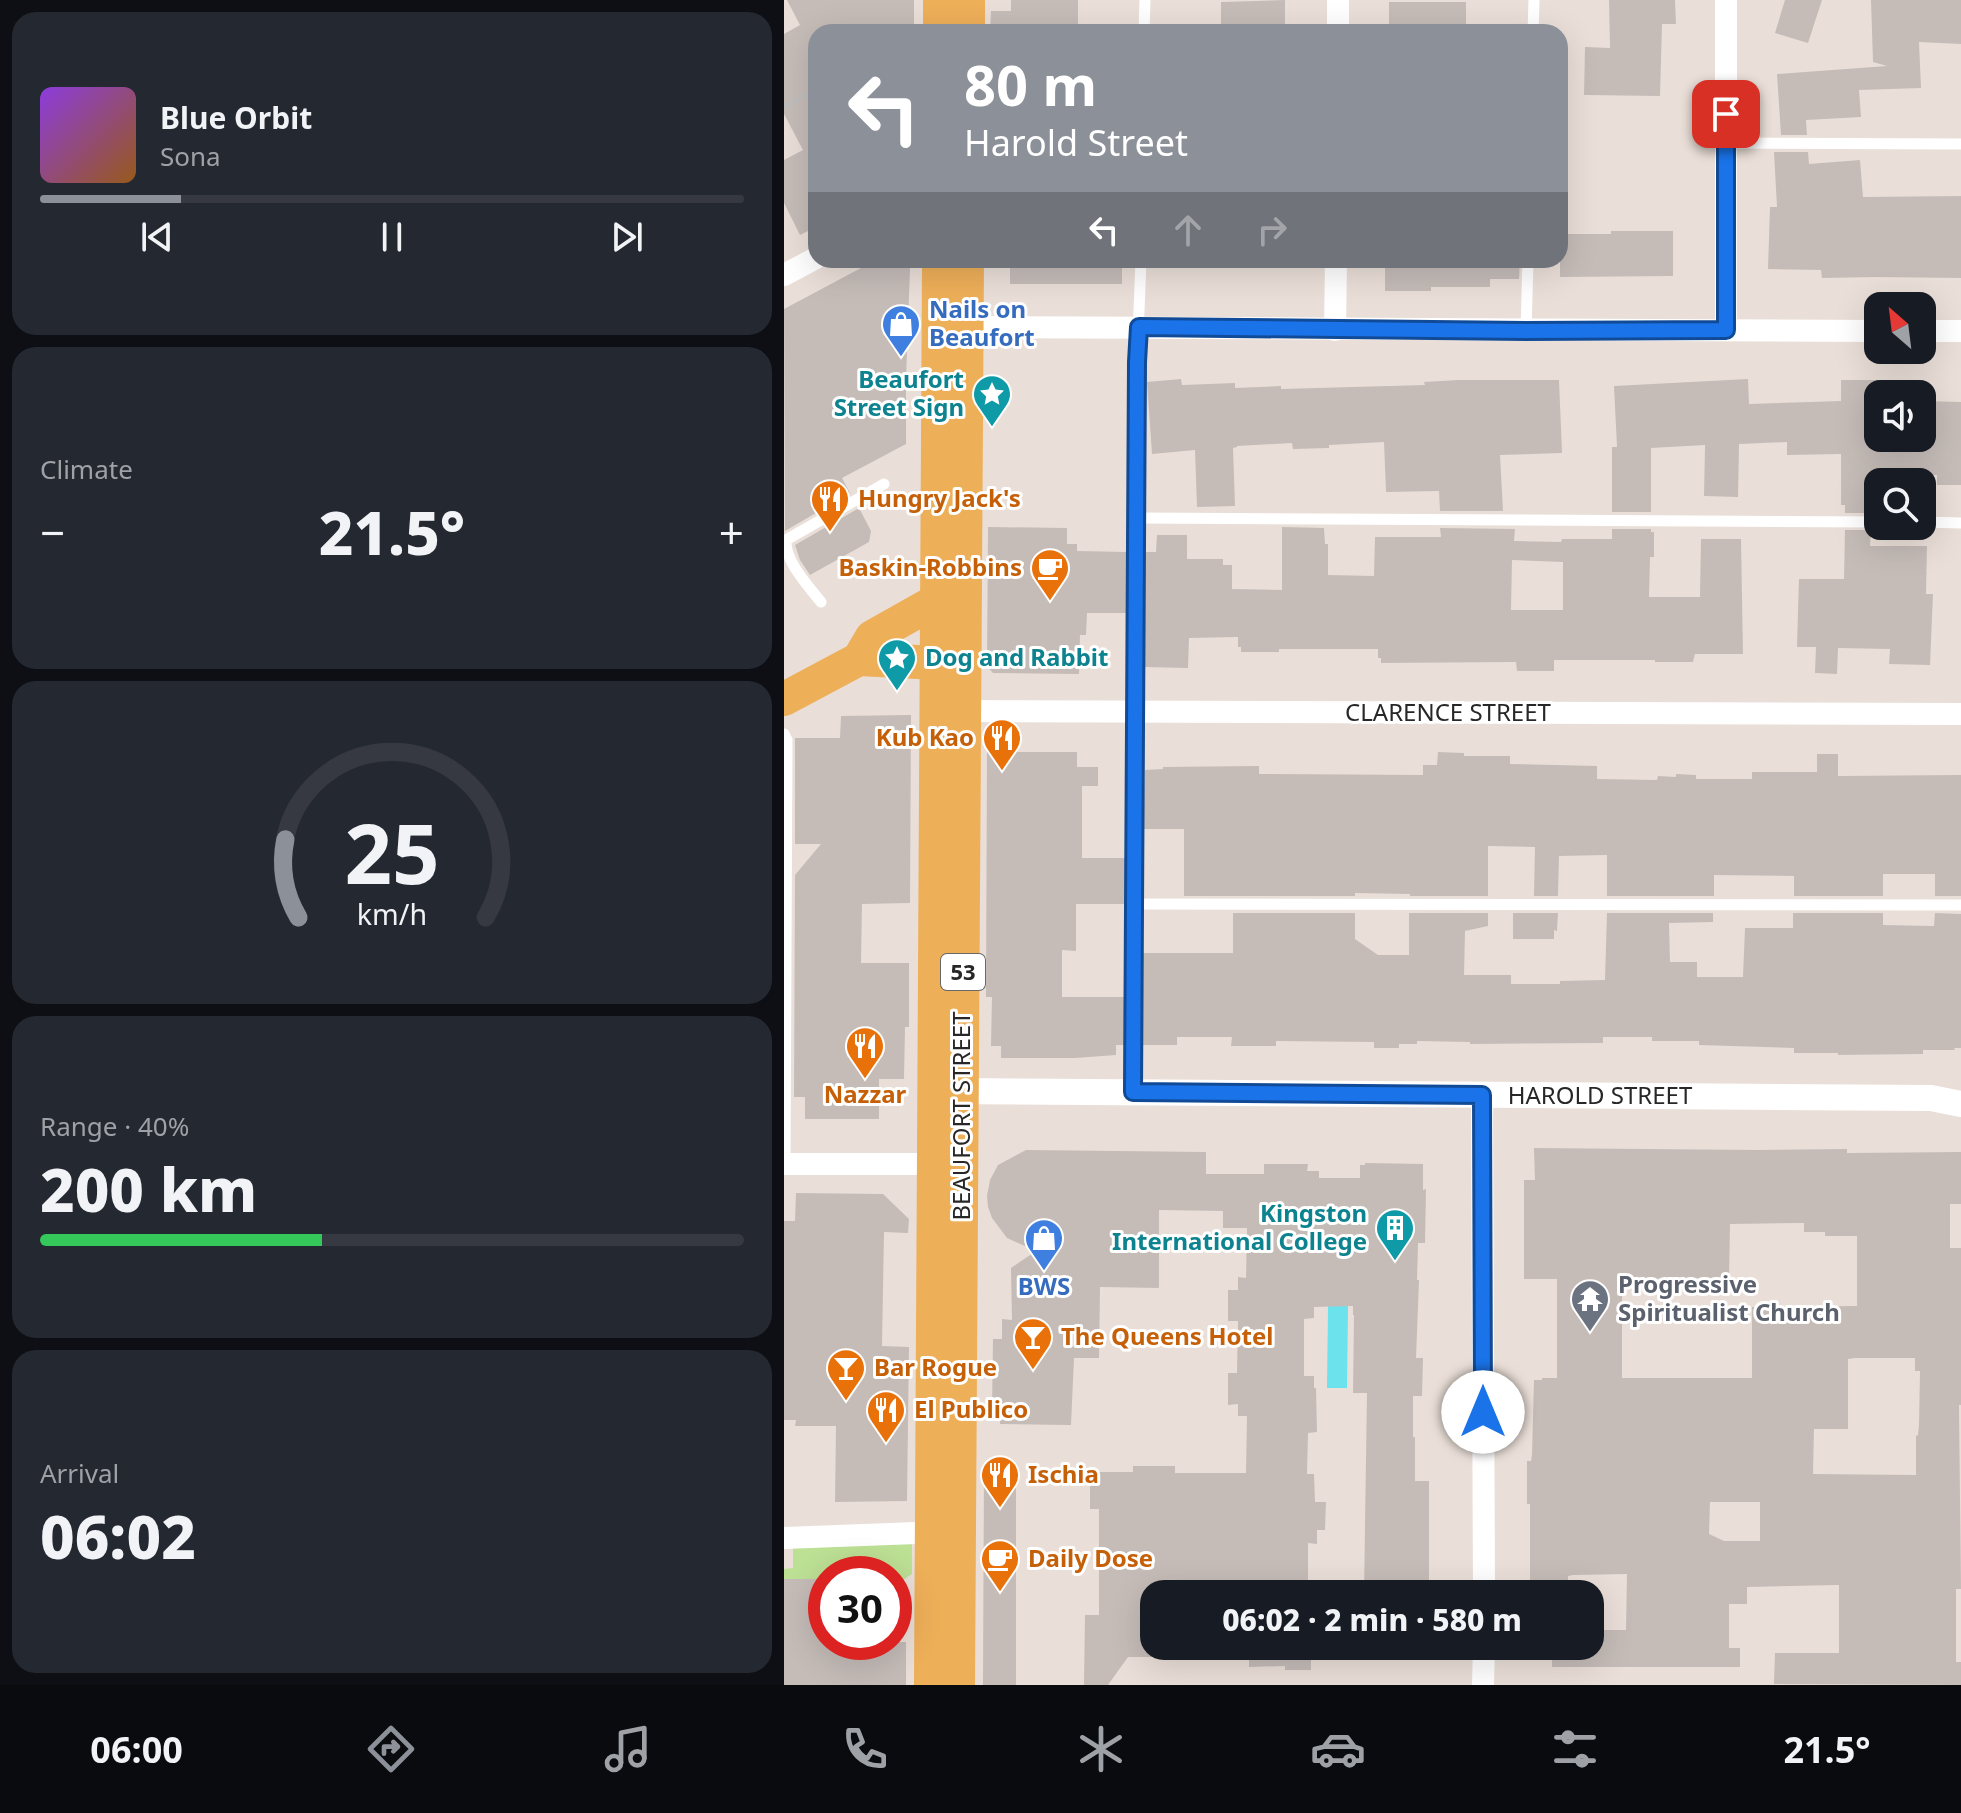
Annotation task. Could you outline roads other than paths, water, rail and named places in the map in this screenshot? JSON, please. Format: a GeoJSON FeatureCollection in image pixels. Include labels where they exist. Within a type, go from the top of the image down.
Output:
{"type":"FeatureCollection","features":[{"type":"Feature","properties":{"kind":"main road"},"geometry":{"type":"LineString","coordinates":[[940,0],[940,24]]}},
{"type":"Feature","properties":{"kind":"main road"},"geometry":{"type":"LineString","coordinates":[[968,0],[968,24]]}},
{"type":"Feature","properties":{"kind":"main road","name":"BEAUFORT STREET"},"geometry":{"type":"LineString","coordinates":[[939,268],[936,601],[950,664]]}},
{"type":"Feature","properties":{"kind":"main road","name":"BEAUFORT STREET"},"geometry":{"type":"LineString","coordinates":[[958,1685],[946,1532],[950,664],[967,268]]}},
{"type":"Feature","properties":{"kind":"main road"},"geometry":{"type":"LineString","coordinates":[[859,659],[872,637],[936,601]]}},
{"type":"Feature","properties":{"kind":"main road"},"geometry":{"type":"LineString","coordinates":[[784,699],[859,659],[950,664]]}},
{"type":"Feature","properties":{"kind":"main road","name":"BEAUFORT STREET"},"geometry":{"type":"LineString","coordinates":[[931,1685],[946,1532]]}},
{"type":"Feature","properties":{"kind":"street"},"geometry":{"type":"LineString","coordinates":[[1338,0],[1338,24]]}},
{"type":"Feature","properties":{"kind":"street"},"geometry":{"type":"LineString","coordinates":[[1726,0],[1726,330]]}},
{"type":"Feature","properties":{"kind":"street"},"geometry":{"type":"LineString","coordinates":[[784,275],[808,262]]}},
{"type":"Feature","properties":{"kind":"street"},"geometry":{"type":"LineString","coordinates":[[1335,330],[1336,268]]}},
{"type":"Feature","properties":{"kind":"street"},"geometry":{"type":"LineString","coordinates":[[966,327],[1864,331]]}},
{"type":"Feature","properties":{"kind":"street"},"geometry":{"type":"LineString","coordinates":[[1936,331],[1961,331]]}},
{"type":"Feature","properties":{"kind":"street","name":"CLARENCE STREET"},"geometry":{"type":"LineString","coordinates":[[950,711],[1961,714]]}},
{"type":"Feature","properties":{"kind":"street","name":"HAROLD STREET"},"geometry":{"type":"LineString","coordinates":[[948,1091],[1931,1098],[1961,1104]]}},
{"type":"Feature","properties":{"kind":"street","name":"HAROLD STREET"},"geometry":{"type":"LineString","coordinates":[[1931,1098],[1961,1092]]}},
{"type":"Feature","properties":{"kind":"street"},"geometry":{"type":"LineString","coordinates":[[1482,1095],[1484,1580]]}},
{"type":"Feature","properties":{"kind":"street"},"geometry":{"type":"LineString","coordinates":[[784,1164],[948,1164]]}},
{"type":"Feature","properties":{"kind":"street"},"geometry":{"type":"LineString","coordinates":[[784,1538],[946,1532]]}},
{"type":"Feature","properties":{"kind":"street"},"geometry":{"type":"LineString","coordinates":[[1483,1685],[1484,1660]]}},
{"type":"Feature","properties":{"kind":"lane"},"geometry":{"type":"LineString","coordinates":[[1144,24],[1145,0]]}},
{"type":"Feature","properties":{"kind":"lane"},"geometry":{"type":"LineString","coordinates":[[1533,24],[1534,0]]}},
{"type":"Feature","properties":{"kind":"lane"},"geometry":{"type":"LineString","coordinates":[[1726,143],[1961,144]]}},
{"type":"Feature","properties":{"kind":"lane"},"geometry":{"type":"LineString","coordinates":[[1133,1092],[1137,362],[1141,268]]}},
{"type":"Feature","properties":{"kind":"lane"},"geometry":{"type":"LineString","coordinates":[[1526,331],[1528,268]]}},
{"type":"Feature","properties":{"kind":"lane"},"geometry":{"type":"LineString","coordinates":[[821,602],[799,575],[785,551],[786,540],[884,484]]}},
{"type":"Feature","properties":{"kind":"lane"},"geometry":{"type":"LineString","coordinates":[[1137,518],[1864,522]]}},
{"type":"Feature","properties":{"kind":"lane"},"geometry":{"type":"LineString","coordinates":[[1936,522],[1961,523]]}},
{"type":"Feature","properties":{"kind":"lane"},"geometry":{"type":"LineString","coordinates":[[784,734],[787,740],[784,1164]]}},
{"type":"Feature","properties":{"kind":"lane"},"geometry":{"type":"LineString","coordinates":[[1134,904],[1961,905]]}},
{"type":"Feature","properties":{"kind":"water"},"geometry":{"type":"Polygon","coordinates":[[[1328,1306],[1348,1306],[1347,1388],[1327,1388],[1328,1306]]]}},
{"type":"Feature","properties":{"kind":"place","name":"Nails on Beaufort"},"geometry":{"type":"Point","coordinates":[901,358]}},
{"type":"Feature","properties":{"kind":"place","name":"Beaufort Street Sign"},"geometry":{"type":"Point","coordinates":[992,428]}},
{"type":"Feature","properties":{"kind":"place","name":"Hungry Jack's"},"geometry":{"type":"Point","coordinates":[830,533]}},
{"type":"Feature","properties":{"kind":"place","name":"Baskin-Robbins"},"geometry":{"type":"Point","coordinates":[1050,602]}},
{"type":"Feature","properties":{"kind":"place","name":"Dog and Rabbit"},"geometry":{"type":"Point","coordinates":[897,692]}},
{"type":"Feature","properties":{"kind":"place","name":"Kub Kao"},"geometry":{"type":"Point","coordinates":[1002,772]}},
{"type":"Feature","properties":{"kind":"place","name":"Nazzar"},"geometry":{"type":"Point","coordinates":[865,1080]}},
{"type":"Feature","properties":{"kind":"place","name":"Kingston International College"},"geometry":{"type":"Point","coordinates":[1395,1262]}},
{"type":"Feature","properties":{"kind":"place","name":"BWS"},"geometry":{"type":"Point","coordinates":[1044,1272]}},
{"type":"Feature","properties":{"kind":"place","name":"Progressive Spiritualist Church"},"geometry":{"type":"Point","coordinates":[1590,1333]}},
{"type":"Feature","properties":{"kind":"place","name":"The Queens Hotel"},"geometry":{"type":"Point","coordinates":[1033,1371]}},
{"type":"Feature","properties":{"kind":"place","name":"Bar Rogue"},"geometry":{"type":"Point","coordinates":[846,1402]}},
{"type":"Feature","properties":{"kind":"place","name":"El Publico"},"geometry":{"type":"Point","coordinates":[886,1444]}},
{"type":"Feature","properties":{"kind":"place","name":"Ischia"},"geometry":{"type":"Point","coordinates":[1000,1509]}},
{"type":"Feature","properties":{"kind":"place","name":"Daily Dose"},"geometry":{"type":"Point","coordinates":[1000,1593]}}]}
